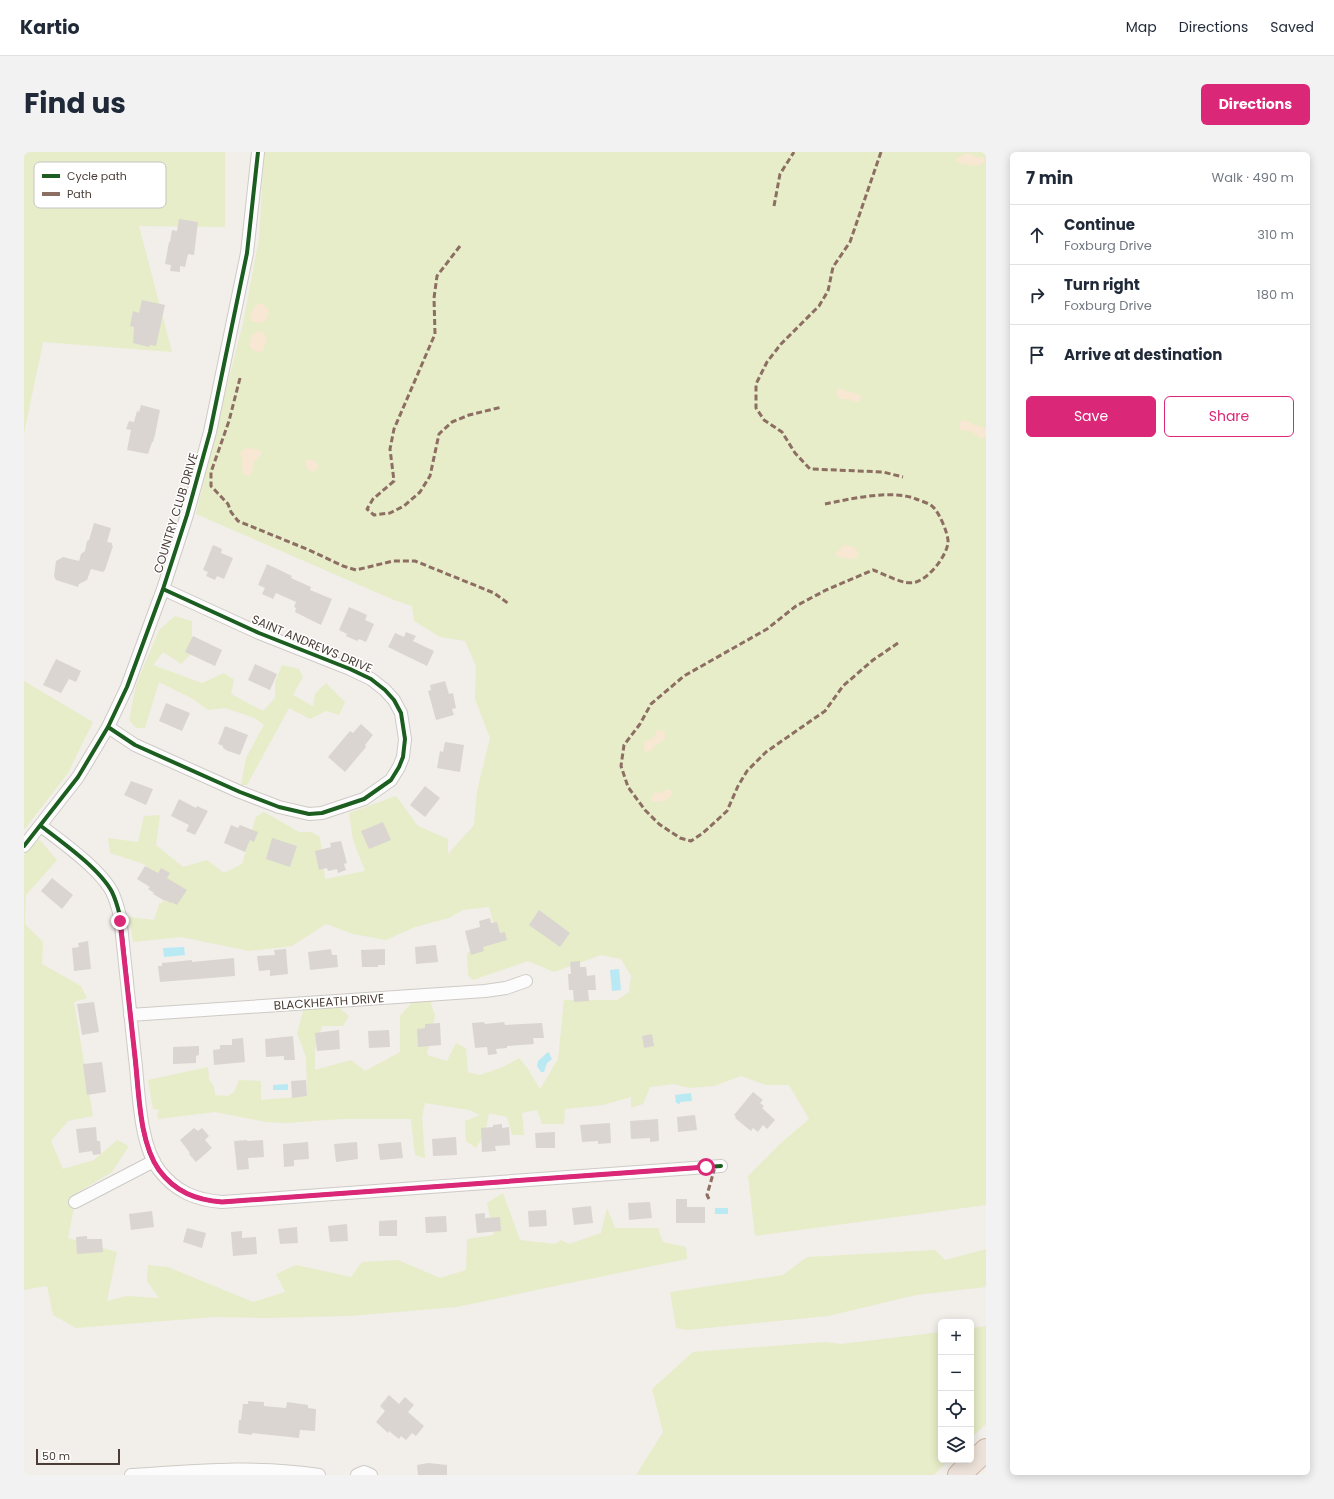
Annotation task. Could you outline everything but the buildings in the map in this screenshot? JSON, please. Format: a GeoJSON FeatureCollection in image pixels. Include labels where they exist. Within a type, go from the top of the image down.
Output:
{"type":"FeatureCollection","features":[{"type":"Feature","properties":{"kind":"highway"},"geometry":{"type":"LineString","coordinates":[[959,1475],[986,1450]]}},
{"type":"Feature","properties":{"kind":"street","name":"COUNTRY CLUB DRIVE"},"geometry":{"type":"LineString","coordinates":[[24,846],[78,777],[108,728],[127,687],[187,515],[212,424],[247,253],[258,152]]}},
{"type":"Feature","properties":{"kind":"street","name":"SAINT ANDREWS DRIVE"},"geometry":{"type":"LineString","coordinates":[[108,728],[135,745],[240,792],[279,808],[309,814],[322,813],[364,799],[391,780],[403,757],[405,739],[402,713],[386,690],[371,679],[350,669],[259,633],[162,589]]}},
{"type":"Feature","properties":{"kind":"street"},"geometry":{"type":"LineString","coordinates":[[41,826],[90,866],[112,892],[120,916],[130,1015],[145,1136],[148,1148],[160,1170],[178,1188],[190,1196],[204,1200],[222,1202],[721,1166]]}},
{"type":"Feature","properties":{"kind":"street","name":"BLACKHEATH DRIVE"},"geometry":{"type":"LineString","coordinates":[[130,1015],[485,991],[506,988],[526,981]]}},
{"type":"Feature","properties":{"kind":"street"},"geometry":{"type":"LineString","coordinates":[[75,1202],[154,1161]]}},
{"type":"Feature","properties":{"kind":"street"},"geometry":{"type":"LineString","coordinates":[[131,1475],[256,1469],[319,1475]]}},
{"type":"Feature","properties":{"kind":"street"},"geometry":{"type":"LineString","coordinates":[[357,1475],[364,1472],[371,1475]]}},
{"type":"Feature","properties":{"kind":"green space"},"geometry":{"type":"Polygon","coordinates":[[[24,152],[225,152],[225,227],[139,226],[172,352],[43,342],[24,434],[24,152]]]}},
{"type":"Feature","properties":{"kind":"green space"},"geometry":{"type":"Polygon","coordinates":[[[264,152],[986,152],[986,1205],[755,1236],[748,1176],[782,1142],[809,1119],[789,1085],[766,1085],[741,1076],[714,1086],[689,1088],[674,1084],[650,1087],[643,1104],[631,1108],[631,1097],[603,1105],[565,1109],[564,1124],[542,1124],[537,1110],[522,1113],[524,1135],[512,1135],[507,1117],[489,1113],[485,1133],[476,1148],[466,1141],[465,1121],[480,1115],[469,1110],[425,1103],[422,1117],[425,1158],[415,1155],[411,1119],[341,1119],[287,1123],[266,1122],[215,1112],[158,1119],[157,1114],[159,1110],[153,1109],[148,1080],[208,1067],[209,1080],[214,1086],[215,1095],[228,1096],[234,1092],[239,1080],[261,1081],[261,1100],[307,1096],[306,1057],[297,1033],[304,1008],[337,1006],[349,1016],[343,1026],[322,1026],[315,1050],[315,1070],[351,1060],[365,1071],[400,1052],[400,1016],[414,1000],[430,1000],[435,1016],[427,1055],[447,1061],[456,1043],[466,1048],[468,1072],[480,1075],[503,1067],[519,1058],[528,1069],[540,1089],[558,1059],[564,1000],[617,1000],[629,992],[631,976],[621,959],[601,955],[554,972],[528,961],[473,980],[468,975],[467,953],[497,937],[489,907],[463,910],[449,918],[415,927],[386,940],[353,934],[326,924],[292,946],[249,951],[181,937],[133,942],[129,917],[154,920],[159,904],[176,895],[144,864],[110,853],[108,838],[138,842],[144,816],[160,815],[156,845],[183,867],[207,860],[224,873],[242,864],[256,817],[264,812],[299,832],[311,832],[320,837],[325,879],[365,871],[353,840],[349,813],[396,796],[418,826],[448,839],[448,854],[474,825],[477,791],[490,738],[475,699],[476,666],[465,641],[440,637],[414,621],[412,606],[394,600],[196,514],[243,323],[259,238],[264,152]]]}},
{"type":"Feature","properties":{"kind":"green space"},"geometry":{"type":"Polygon","coordinates":[[[175,616],[192,621],[192,653],[181,664],[163,652],[153,665],[202,683],[224,673],[234,680],[231,694],[263,711],[275,698],[275,682],[282,665],[299,669],[303,677],[293,695],[313,706],[315,694],[326,683],[345,702],[339,715],[326,711],[310,719],[289,708],[247,785],[241,785],[246,758],[264,725],[255,718],[225,708],[208,710],[193,699],[159,682],[145,728],[136,728],[129,720],[136,685],[159,630],[175,616]]]}},
{"type":"Feature","properties":{"kind":"green space"},"geometry":{"type":"Polygon","coordinates":[[[24,681],[93,722],[68,773],[24,830],[24,681]]]}},
{"type":"Feature","properties":{"kind":"green space"},"geometry":{"type":"Polygon","coordinates":[[[39,839],[57,860],[26,895],[25,924],[43,942],[42,964],[81,986],[87,998],[74,1002],[93,1116],[68,1121],[51,1141],[63,1169],[94,1160],[117,1140],[129,1146],[112,1172],[77,1193],[68,1238],[117,1252],[107,1301],[126,1296],[159,1298],[147,1281],[148,1265],[168,1267],[253,1302],[285,1292],[276,1274],[296,1265],[351,1277],[362,1262],[398,1260],[440,1278],[466,1270],[467,1239],[494,1235],[487,1203],[503,1193],[520,1240],[555,1244],[561,1240],[569,1244],[601,1233],[607,1208],[615,1228],[658,1228],[663,1242],[686,1247],[687,1259],[457,1307],[350,1316],[265,1318],[214,1317],[76,1328],[53,1315],[47,1286],[24,1290],[24,855],[39,839]]]}},
{"type":"Feature","properties":{"kind":"green space"},"geometry":{"type":"Polygon","coordinates":[[[986,1249],[986,1287],[916,1295],[828,1316],[687,1330],[676,1328],[670,1292],[783,1275],[807,1257],[935,1250],[945,1260],[986,1249]]]}},
{"type":"Feature","properties":{"kind":"green space"},"geometry":{"type":"Polygon","coordinates":[[[986,1326],[986,1424],[974,1435],[974,1355],[974,1328],[986,1326]]]}},
{"type":"Feature","properties":{"kind":"green space"},"geometry":{"type":"Polygon","coordinates":[[[938,1332],[938,1463],[946,1463],[934,1475],[636,1475],[663,1432],[652,1389],[693,1352],[825,1342],[841,1344],[938,1332]]]}},
{"type":"Feature","properties":{"kind":"sand"},"geometry":{"type":"Polygon","coordinates":[[[968,153],[978,158],[983,157],[985,161],[984,163],[975,166],[958,163],[956,161],[957,158],[968,153]]]}},
{"type":"Feature","properties":{"kind":"sand"},"geometry":{"type":"Polygon","coordinates":[[[258,304],[263,304],[269,310],[266,321],[260,323],[251,321],[250,318],[254,307],[258,304]]]}},
{"type":"Feature","properties":{"kind":"sand"},"geometry":{"type":"Polygon","coordinates":[[[259,331],[264,333],[267,339],[263,351],[258,352],[254,351],[250,347],[250,343],[252,335],[259,331]]]}},
{"type":"Feature","properties":{"kind":"sand"},"geometry":{"type":"Polygon","coordinates":[[[838,388],[860,395],[860,401],[856,402],[848,399],[839,399],[836,394],[838,388]]]}},
{"type":"Feature","properties":{"kind":"sand"},"geometry":{"type":"Polygon","coordinates":[[[964,420],[986,429],[986,437],[980,438],[971,431],[960,430],[959,424],[964,420]]]}},
{"type":"Feature","properties":{"kind":"sand"},"geometry":{"type":"Polygon","coordinates":[[[247,448],[257,449],[262,452],[262,454],[254,462],[250,476],[243,474],[240,453],[247,448]]]}},
{"type":"Feature","properties":{"kind":"sand"},"geometry":{"type":"Polygon","coordinates":[[[311,459],[319,465],[315,472],[310,471],[306,467],[305,461],[311,459]]]}},
{"type":"Feature","properties":{"kind":"sand"},"geometry":{"type":"Polygon","coordinates":[[[844,545],[854,547],[858,552],[858,558],[850,559],[835,556],[844,545]]]}},
{"type":"Feature","properties":{"kind":"sand"},"geometry":{"type":"Polygon","coordinates":[[[661,730],[665,732],[665,739],[651,751],[645,752],[643,747],[645,741],[652,739],[657,731],[661,730]]]}},
{"type":"Feature","properties":{"kind":"sand"},"geometry":{"type":"Polygon","coordinates":[[[669,789],[673,793],[667,799],[661,802],[652,801],[651,797],[654,793],[663,792],[669,789]]]}},
{"type":"Feature","properties":{"kind":"water"},"geometry":{"type":"Polygon","coordinates":[[[184,947],[185,955],[164,957],[163,948],[184,947]]]}},
{"type":"Feature","properties":{"kind":"water"},"geometry":{"type":"Polygon","coordinates":[[[619,969],[621,990],[612,991],[610,970],[619,969]]]}},
{"type":"Feature","properties":{"kind":"water"},"geometry":{"type":"Polygon","coordinates":[[[548,1052],[552,1059],[547,1063],[544,1072],[541,1072],[537,1066],[538,1061],[548,1052]]]}},
{"type":"Feature","properties":{"kind":"water"},"geometry":{"type":"Polygon","coordinates":[[[288,1084],[288,1090],[273,1090],[273,1085],[288,1084]]]}},
{"type":"Feature","properties":{"kind":"water"},"geometry":{"type":"Polygon","coordinates":[[[691,1093],[692,1101],[680,1102],[680,1104],[676,1103],[675,1095],[691,1093]]]}},
{"type":"Feature","properties":{"kind":"water"},"geometry":{"type":"Polygon","coordinates":[[[715,1208],[728,1208],[728,1214],[715,1214],[715,1208]]]}},
{"type":"Feature","properties":{"kind":"marked path"},"geometry":{"type":"LineString","coordinates":[[774,206],[780,174],[794,152]]}},
{"type":"Feature","properties":{"kind":"marked path"},"geometry":{"type":"LineString","coordinates":[[881,152],[850,242],[833,267],[828,291],[819,306],[781,344],[767,362],[756,384],[756,408],[764,420],[782,432],[795,453],[810,469],[883,472],[903,477]]}},
{"type":"Feature","properties":{"kind":"marked path"},"geometry":{"type":"LineString","coordinates":[[460,246],[437,276],[434,298],[435,334],[394,429],[390,449],[394,481],[373,499],[367,509],[374,515],[390,513],[404,506],[420,492],[430,476],[439,434],[452,422],[469,415],[502,407]]}},
{"type":"Feature","properties":{"kind":"marked path"},"geometry":{"type":"LineString","coordinates":[[240,378],[229,421],[211,472],[211,486],[228,504],[231,512],[238,521],[309,550],[343,566],[356,570],[393,561],[415,561],[494,593],[509,604]]}},
{"type":"Feature","properties":{"kind":"marked path"},"geometry":{"type":"LineString","coordinates":[[825,504],[883,495],[906,496],[923,501],[933,507],[941,518],[948,539],[947,549],[931,572],[921,580],[911,583],[906,582],[894,579],[873,570],[826,590],[796,606],[767,629],[684,676],[651,704],[640,724],[624,745],[621,766],[628,787],[645,810],[659,824],[680,838],[691,841],[703,833],[727,811],[738,786],[747,771],[766,752],[825,711],[843,686],[873,660],[898,643]]}},
{"type":"Feature","properties":{"kind":"marked path"},"geometry":{"type":"LineString","coordinates":[[709,1199],[707,1195],[715,1167]]}},
{"type":"Feature","properties":{"kind":"cycle path"},"geometry":{"type":"LineString","coordinates":[[24,846],[78,777],[108,727],[127,687],[163,589],[187,515],[210,432],[247,253],[258,152]]}},
{"type":"Feature","properties":{"kind":"cycle path"},"geometry":{"type":"LineString","coordinates":[[108,727],[135,745],[240,792],[279,807],[309,814],[322,813],[364,799],[391,780],[403,757],[405,739],[401,713],[394,700],[385,690],[371,679],[350,669],[259,633],[163,589]]}},
{"type":"Feature","properties":{"kind":"cycle path"},"geometry":{"type":"LineString","coordinates":[[41,826],[90,865],[106,883],[115,898],[120,916],[139,1101],[147,1146],[152,1159],[159,1170],[172,1184],[187,1194],[222,1202],[721,1166]]}},
{"type":"Feature","properties":{"kind":"route"},"geometry":{"type":"LineString","coordinates":[[120,921],[140,1099],[148,1148],[160,1170],[178,1188],[190,1196],[204,1200],[222,1202],[706,1167]]}}]}
